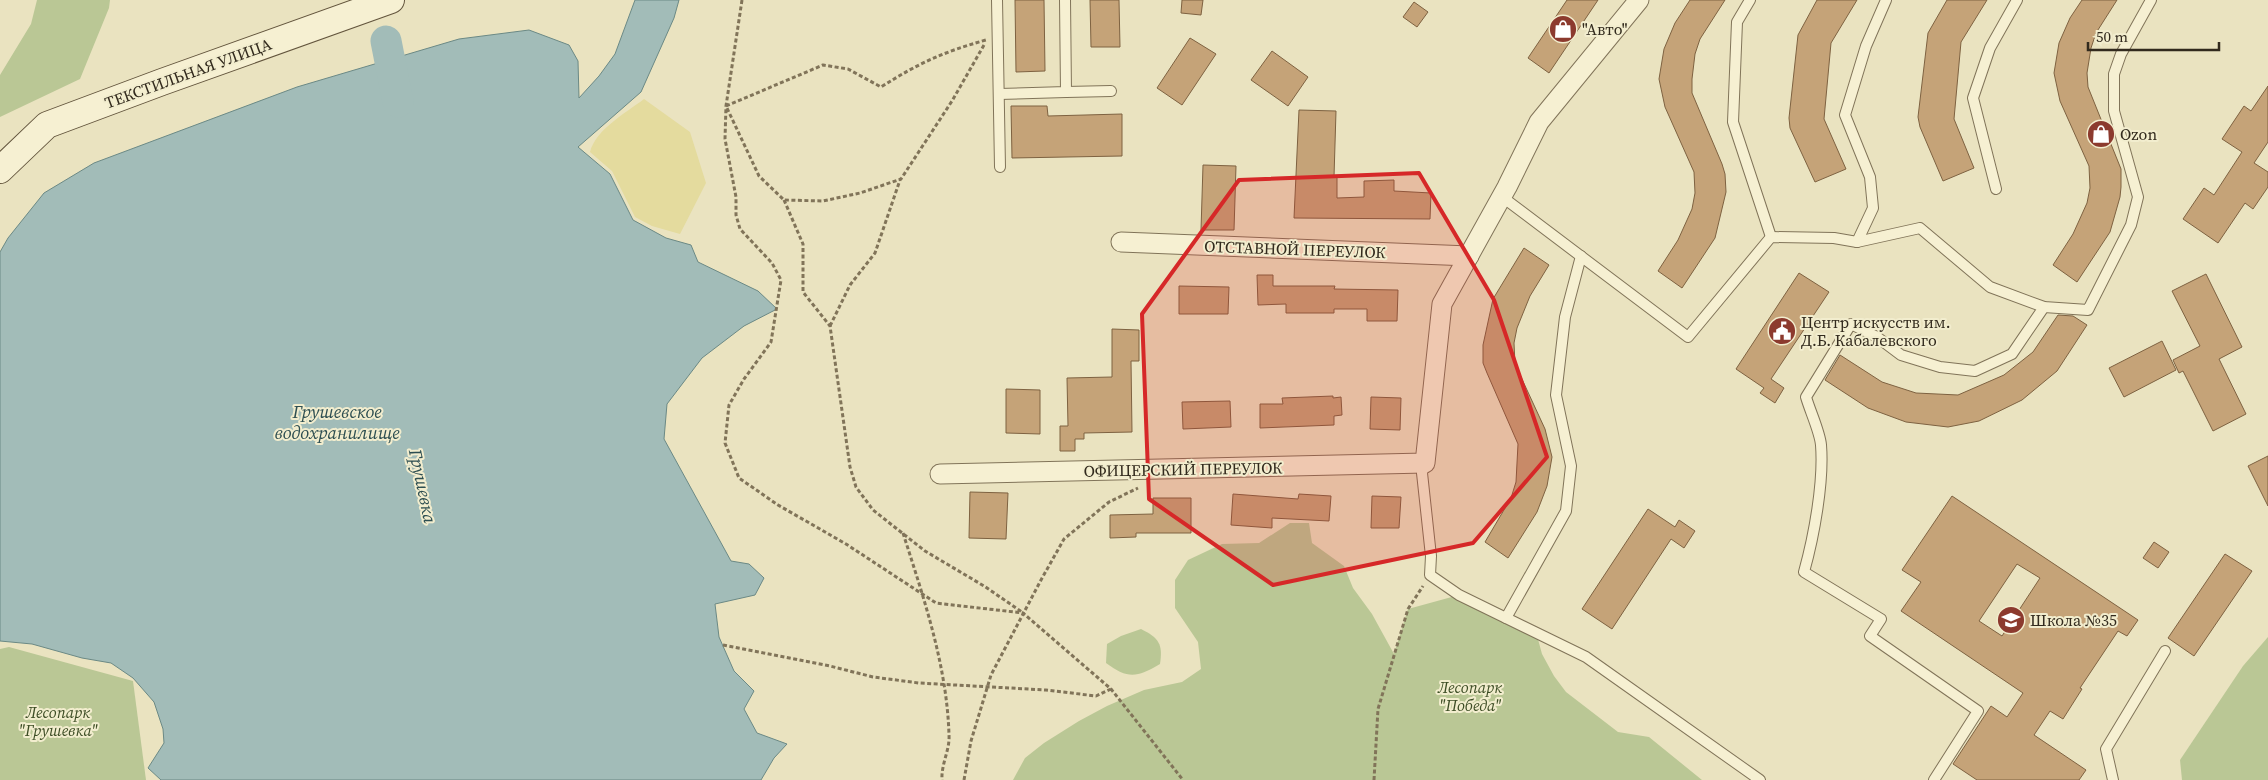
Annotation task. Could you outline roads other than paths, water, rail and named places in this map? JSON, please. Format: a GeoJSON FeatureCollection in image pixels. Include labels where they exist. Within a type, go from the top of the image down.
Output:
{"type":"FeatureCollection","features":[{"type":"Feature","properties":{"kind":"main road","name":"ТЕКСТИЛЬНАЯ УЛИЦА"},"geometry":{"type":"LineString","coordinates":[[0,170],[47,125],[391,0]]}},
{"type":"Feature","properties":{"kind":"street"},"geometry":{"type":"LineString","coordinates":[[1425,463],[1442,304],[1539,122],[1639,0]]}},
{"type":"Feature","properties":{"kind":"street","name":"ОТСТАВНОЙ ПЕРЕУЛОК"},"geometry":{"type":"LineString","coordinates":[[1121,242],[1469,256]]}},
{"type":"Feature","properties":{"kind":"street","name":"ОФИЦЕРСКИЙ ПЕРЕУЛОК"},"geometry":{"type":"LineString","coordinates":[[940,474],[1425,463]]}},
{"type":"Feature","properties":{"kind":"lane"},"geometry":{"type":"LineString","coordinates":[[997,0],[1000,167]]}},
{"type":"Feature","properties":{"kind":"lane"},"geometry":{"type":"LineString","coordinates":[[1065,0],[1066,92]]}},
{"type":"Feature","properties":{"kind":"lane"},"geometry":{"type":"LineString","coordinates":[[1750,0],[1738,22],[1733,122],[1772,237]]}},
{"type":"Feature","properties":{"kind":"lane"},"geometry":{"type":"LineString","coordinates":[[1857,242],[1873,208],[1871,185],[1870,177],[1845,114],[1866,46],[1886,0]]}},
{"type":"Feature","properties":{"kind":"lane"},"geometry":{"type":"LineString","coordinates":[[1996,189],[1973,98],[1990,48],[2017,0]]}},
{"type":"Feature","properties":{"kind":"lane"},"geometry":{"type":"LineString","coordinates":[[1772,237],[1834,238],[1857,242],[1920,228],[1990,287],[2044,307],[2088,310],[2131,224],[2138,197],[2114,111],[2114,74],[2121,54],[2151,0]]}},
{"type":"Feature","properties":{"kind":"lane"},"geometry":{"type":"LineString","coordinates":[[999,94],[1111,91]]}},
{"type":"Feature","properties":{"kind":"lane"},"geometry":{"type":"LineString","coordinates":[[1501,196],[1688,337],[1772,237]]}},
{"type":"Feature","properties":{"kind":"lane"},"geometry":{"type":"LineString","coordinates":[[1506,618],[1566,511],[1571,466],[1556,395],[1565,317],[1581,256]]}},
{"type":"Feature","properties":{"kind":"lane"},"geometry":{"type":"LineString","coordinates":[[1934,780],[1978,711],[1870,636],[1881,619],[1804,572],[1812,543],[1820,479],[1821,444],[1806,397],[1851,324],[1877,337],[1901,355],[1940,367],[1975,371],[2012,354],[2044,307]]}},
{"type":"Feature","properties":{"kind":"lane"},"geometry":{"type":"LineString","coordinates":[[1425,463],[1422,474],[1431,556],[1430,575],[1459,595],[1586,656],[1760,780]]}},
{"type":"Feature","properties":{"kind":"lane"},"geometry":{"type":"LineString","coordinates":[[2113,780],[2106,749],[2165,651]]}},
{"type":"Feature","properties":{"kind":"water","name":"Грушевское водохранилище"},"geometry":{"type":"Polygon","coordinates":[[[635,0],[679,0],[674,18],[641,92],[578,147],[610,174],[633,220],[666,238],[691,245],[698,262],[758,291],[777,309],[744,326],[702,358],[667,404],[664,439],[731,561],[749,564],[764,578],[755,595],[715,604],[719,637],[734,671],[754,691],[744,709],[757,733],[787,744],[774,758],[761,780],[161,780],[148,768],[164,743],[163,729],[154,702],[133,678],[111,663],[82,658],[32,644],[0,641],[0,252],[8,238],[44,193],[94,163],[297,87],[459,39],[529,30],[569,45],[578,61],[579,98],[599,76],[615,54],[635,0]]]}},
{"type":"Feature","properties":{"kind":"waterway","name":"Грушевка"},"geometry":{"type":"LineString","coordinates":[[386,41],[398,102]]}},
{"type":"Feature","properties":{"kind":"place","name":"\"Авто\""},"geometry":{"type":"Point","coordinates":[1563,29]}},
{"type":"Feature","properties":{"kind":"place","name":"Ozon"},"geometry":{"type":"Point","coordinates":[2101,134]}},
{"type":"Feature","properties":{"kind":"place","name":"Центр искусств им. Д.Б. Кабалевского"},"geometry":{"type":"Point","coordinates":[1782,331]}},
{"type":"Feature","properties":{"kind":"place","name":"Школа №35"},"geometry":{"type":"Point","coordinates":[2011,620]}},
{"type":"Feature","properties":{"kind":"park label","name":"Лесопарк \"Победа\""},"geometry":{"type":"Point","coordinates":[1470,696]}},
{"type":"Feature","properties":{"kind":"park label","name":"Лесопарк \"Грушевка\""},"geometry":{"type":"Point","coordinates":[58,721]}}]}
